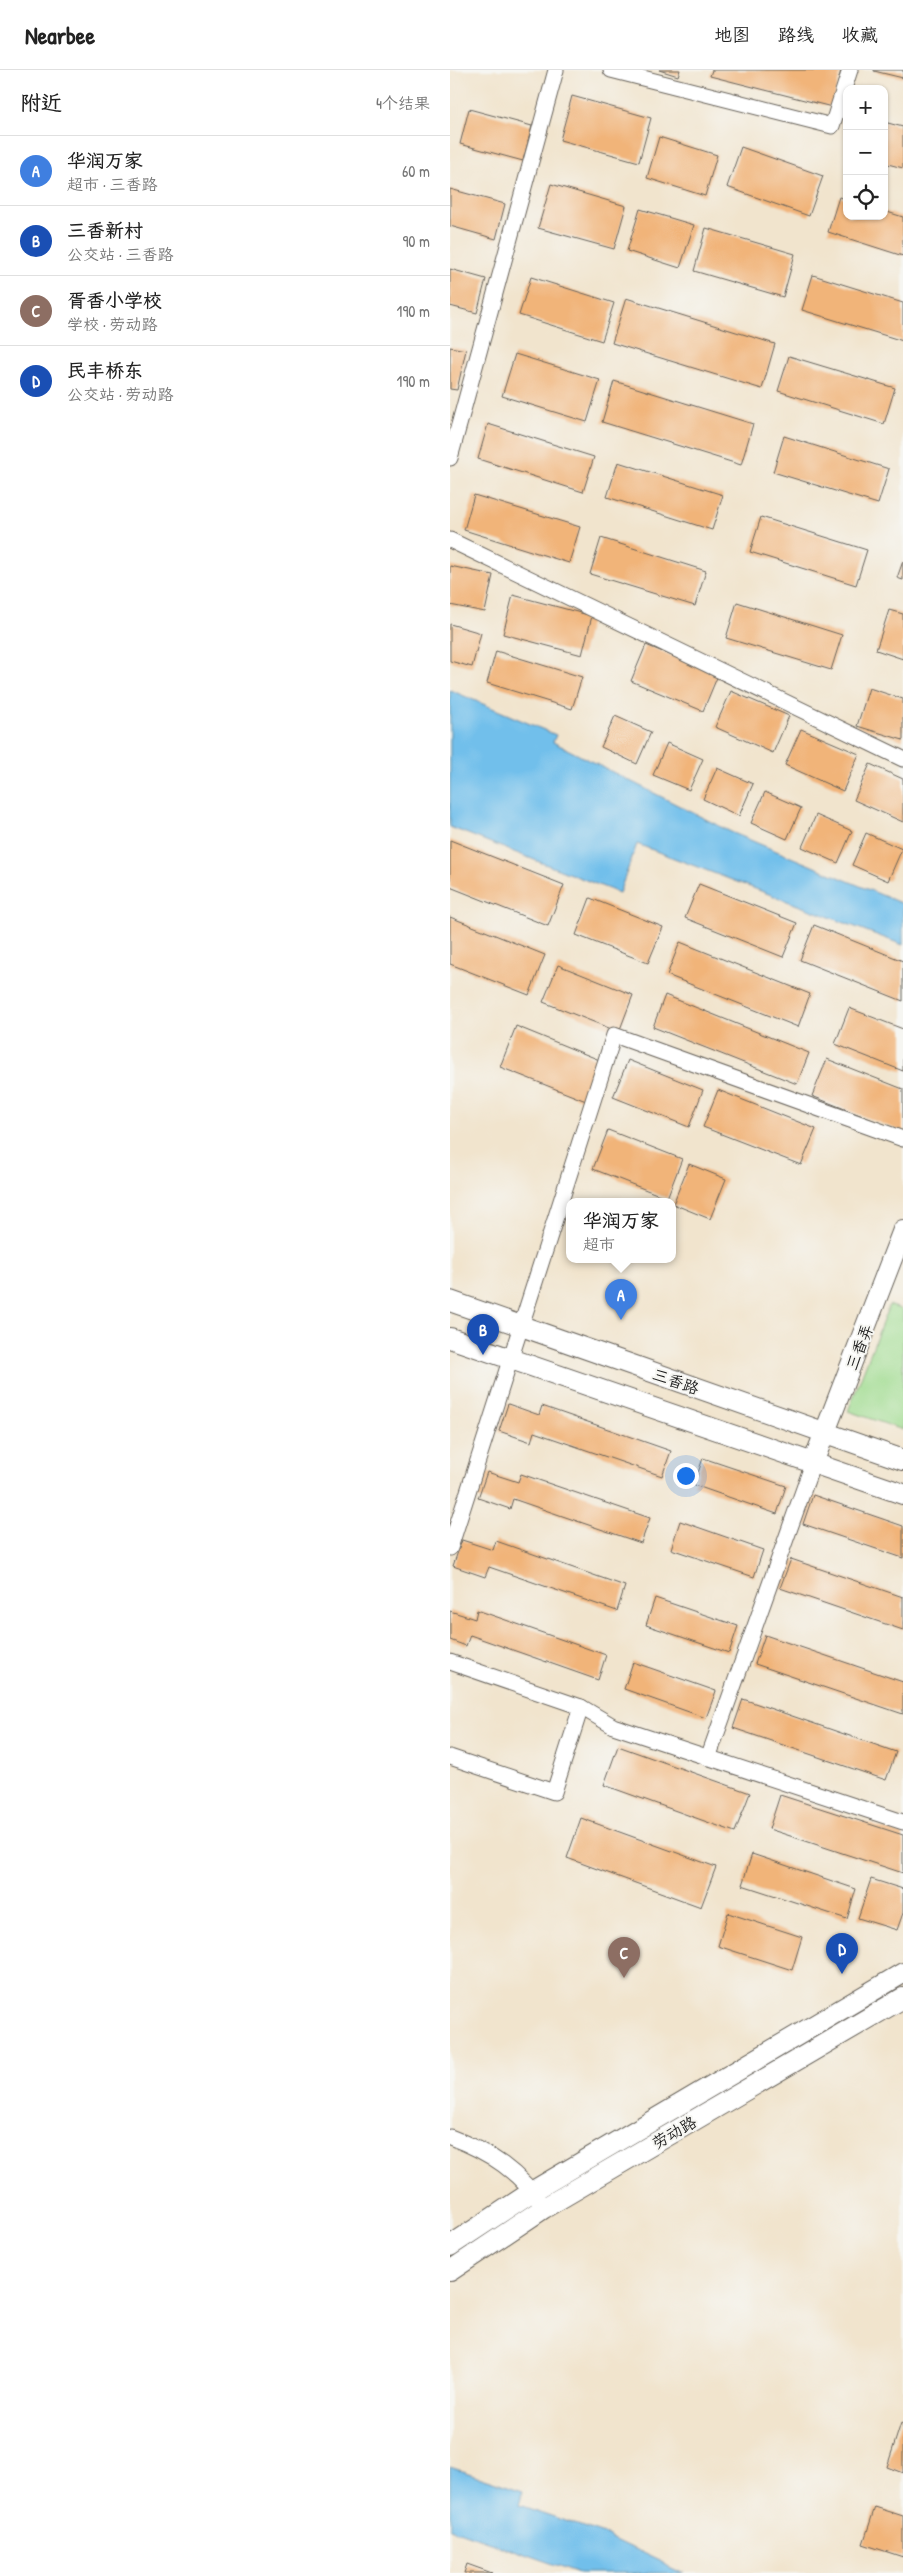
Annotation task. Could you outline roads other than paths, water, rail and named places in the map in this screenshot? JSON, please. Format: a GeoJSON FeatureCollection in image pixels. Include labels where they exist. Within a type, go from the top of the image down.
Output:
{"type":"FeatureCollection","features":[{"type":"Feature","properties":{"kind":"main road","name":"三香弄"},"geometry":{"type":"LineString","coordinates":[[813,1463],[903,1230]]}},
{"type":"Feature","properties":{"kind":"main road","name":"三香路"},"geometry":{"type":"LineString","coordinates":[[450,1301],[903,1460]]}},
{"type":"Feature","properties":{"kind":"main road","name":"三香路"},"geometry":{"type":"LineString","coordinates":[[450,1338],[903,1494]]}},
{"type":"Feature","properties":{"kind":"main road","name":"劳动路"},"geometry":{"type":"LineString","coordinates":[[450,2271],[539,2199],[903,1973]]}},
{"type":"Feature","properties":{"kind":"main road","name":"劳动路"},"geometry":{"type":"LineString","coordinates":[[450,2246],[539,2199],[903,1998]]}},
{"type":"Feature","properties":{"kind":"street"},"geometry":{"type":"LineString","coordinates":[[450,458],[556,70]]}},
{"type":"Feature","properties":{"kind":"street"},"geometry":{"type":"LineString","coordinates":[[611,70],[832,126],[850,70]]}},
{"type":"Feature","properties":{"kind":"street"},"geometry":{"type":"LineString","coordinates":[[450,540],[903,759]]}},
{"type":"Feature","properties":{"kind":"street"},"geometry":{"type":"LineString","coordinates":[[450,1548],[512,1359],[614,1035],[903,1140]]}},
{"type":"Feature","properties":{"kind":"street"},"geometry":{"type":"LineString","coordinates":[[708,1758],[813,1463]]}},
{"type":"Feature","properties":{"kind":"street"},"geometry":{"type":"LineString","coordinates":[[450,1662],[581,1708],[613,1726],[903,1822]]}},
{"type":"Feature","properties":{"kind":"street"},"geometry":{"type":"LineString","coordinates":[[450,1757],[554,1792],[581,1708]]}},
{"type":"Feature","properties":{"kind":"street"},"geometry":{"type":"LineString","coordinates":[[450,2137],[477,2147],[511,2168],[539,2199]]}},
{"type":"Feature","properties":{"kind":"water"},"geometry":{"type":"Polygon","coordinates":[[[450,690],[556,735],[553,742],[731,832],[903,904],[903,945],[637,844],[619,893],[450,827],[450,690]]]}},
{"type":"Feature","properties":{"kind":"water"},"geometry":{"type":"Polygon","coordinates":[[[450,2467],[523,2491],[519,2505],[601,2533],[684,2573],[579,2573],[450,2528],[450,2467]]]}},
{"type":"Feature","properties":{"kind":"place","name":"华润万家"},"geometry":{"type":"Point","coordinates":[621,1320]}},
{"type":"Feature","properties":{"kind":"place","name":"三香新村"},"geometry":{"type":"Point","coordinates":[483,1355]}},
{"type":"Feature","properties":{"kind":"place","name":"民丰桥东"},"geometry":{"type":"Point","coordinates":[842,1974]}},
{"type":"Feature","properties":{"kind":"place","name":"胥香小学校"},"geometry":{"type":"Point","coordinates":[624,1978]}}]}
